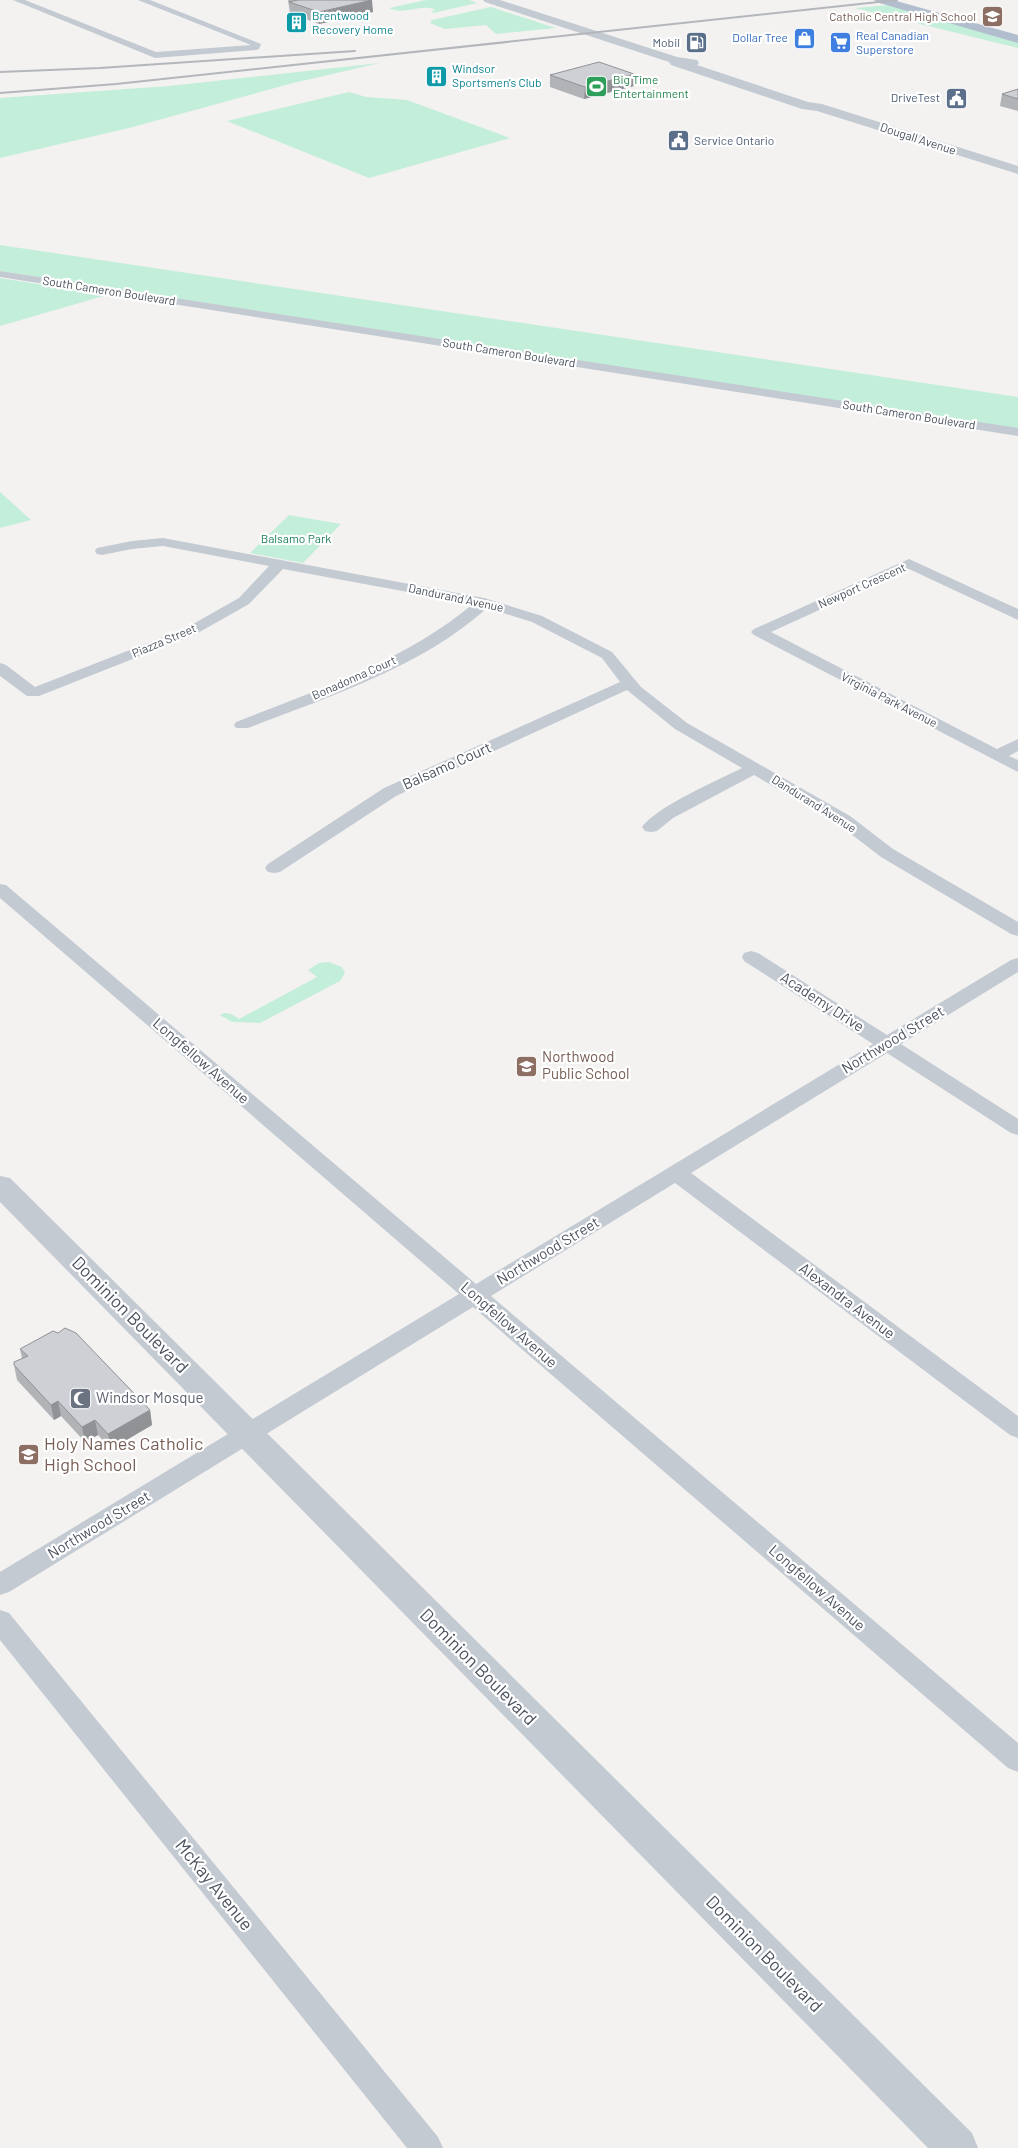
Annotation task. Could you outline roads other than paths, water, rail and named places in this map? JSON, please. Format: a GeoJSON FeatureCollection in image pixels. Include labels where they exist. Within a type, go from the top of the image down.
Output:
{"type":"FeatureCollection","features":[{"type":"Feature","properties":{"kind":"main road"},"geometry":{"type":"LineString","coordinates":[[880,0],[991,29],[1018,34]]}},
{"type":"Feature","properties":{"kind":"main road"},"geometry":{"type":"LineString","coordinates":[[896,0],[1018,38]]}},
{"type":"Feature","properties":{"kind":"street"},"geometry":{"type":"LineString","coordinates":[[18,0],[155,55],[256,47],[257,44],[142,0]]}},
{"type":"Feature","properties":{"kind":"street","name":"Dougall Avenue"},"geometry":{"type":"LineString","coordinates":[[489,0],[676,60],[675,62],[806,106],[818,107],[1018,170]]}},
{"type":"Feature","properties":{"kind":"street","name":"South Cameron Boulevard"},"geometry":{"type":"LineString","coordinates":[[0,274],[1018,432]]}},
{"type":"Feature","properties":{"kind":"street","name":"Dandurand Avenue"},"geometry":{"type":"LineString","coordinates":[[102,550],[132,544],[163,542],[484,602],[537,619],[607,655],[635,690],[681,726],[844,820],[887,853],[1018,930]]}},
{"type":"Feature","properties":{"kind":"street","name":"Piazza Street"},"geometry":{"type":"LineString","coordinates":[[0,668],[33,693],[191,631],[244,601],[280,563]]}},
{"type":"Feature","properties":{"kind":"street","name":"Newport Crescent"},"geometry":{"type":"LineString","coordinates":[[759,632],[908,563],[1018,615]]}},
{"type":"Feature","properties":{"kind":"street","name":"Bonadonna Court"},"geometry":{"type":"LineString","coordinates":[[242,725],[375,672],[425,645],[476,610],[484,602]]}},
{"type":"Feature","properties":{"kind":"street","name":"Virginia Park Avenue"},"geometry":{"type":"LineString","coordinates":[[759,632],[1018,767]]}},
{"type":"Feature","properties":{"kind":"street","name":"Balsamo Court"},"geometry":{"type":"LineString","coordinates":[[274,868],[390,792],[630,683]]}},
{"type":"Feature","properties":{"kind":"street"},"geometry":{"type":"LineString","coordinates":[[996,756],[1018,744]]}},
{"type":"Feature","properties":{"kind":"street"},"geometry":{"type":"LineString","coordinates":[[652,828],[667,814],[755,768]]}},
{"type":"Feature","properties":{"kind":"street","name":"Longfellow Avenue"},"geometry":{"type":"LineString","coordinates":[[0,889],[1018,1760]]}},
{"type":"Feature","properties":{"kind":"street","name":"Academy Drive"},"geometry":{"type":"LineString","coordinates":[[751,957],[1018,1128]]}},
{"type":"Feature","properties":{"kind":"street","name":"Northwood Street"},"geometry":{"type":"LineString","coordinates":[[0,1585],[1018,964]]}},
{"type":"Feature","properties":{"kind":"street","name":"Alexandra Avenue"},"geometry":{"type":"LineString","coordinates":[[676,1173],[1018,1428]]}},
{"type":"Feature","properties":{"kind":"street","name":"Dominion Boulevard"},"geometry":{"type":"LineString","coordinates":[[0,1185],[957,2148]]}},
{"type":"Feature","properties":{"kind":"street","name":"McKay Avenue"},"geometry":{"type":"LineString","coordinates":[[0,1621],[427,2148]]}},
{"type":"Feature","properties":{"kind":"railway"},"geometry":{"type":"LineString","coordinates":[[0,93],[116,84],[897,0]]}},
{"type":"Feature","properties":{"kind":"railway"},"geometry":{"type":"LineString","coordinates":[[0,72],[100,68],[355,51]]}},
{"type":"Feature","properties":{"kind":"place","name":"Catholic Central High School"},"geometry":{"type":"Point","coordinates":[992,17]}},
{"type":"Feature","properties":{"kind":"place","name":"Brentwood Recovery Home"},"geometry":{"type":"Point","coordinates":[296,23]}},
{"type":"Feature","properties":{"kind":"place","name":"Dollar Tree"},"geometry":{"type":"Point","coordinates":[804,38]}},
{"type":"Feature","properties":{"kind":"place","name":"Mobil"},"geometry":{"type":"Point","coordinates":[696,43]}},
{"type":"Feature","properties":{"kind":"place","name":"Real Canadian Superstore"},"geometry":{"type":"Point","coordinates":[840,43]}},
{"type":"Feature","properties":{"kind":"place","name":"Windsor Sportsmen's Club"},"geometry":{"type":"Point","coordinates":[436,76]}},
{"type":"Feature","properties":{"kind":"place","name":"Big Time Entertainment"},"geometry":{"type":"Point","coordinates":[597,87]}},
{"type":"Feature","properties":{"kind":"place","name":"DriveTest"},"geometry":{"type":"Point","coordinates":[956,98]}},
{"type":"Feature","properties":{"kind":"place","name":"Service Ontario"},"geometry":{"type":"Point","coordinates":[678,141]}},
{"type":"Feature","properties":{"kind":"place","name":"Northwood Public School"},"geometry":{"type":"Point","coordinates":[526,1066]}},
{"type":"Feature","properties":{"kind":"place","name":"Windsor Mosque"},"geometry":{"type":"Point","coordinates":[80,1398]}},
{"type":"Feature","properties":{"kind":"place","name":"Holy Names Catholic High School"},"geometry":{"type":"Point","coordinates":[28,1454]}},
{"type":"Feature","properties":{"kind":"park label","name":"Balsamo Park"},"geometry":{"type":"Point","coordinates":[296,539]}}]}
